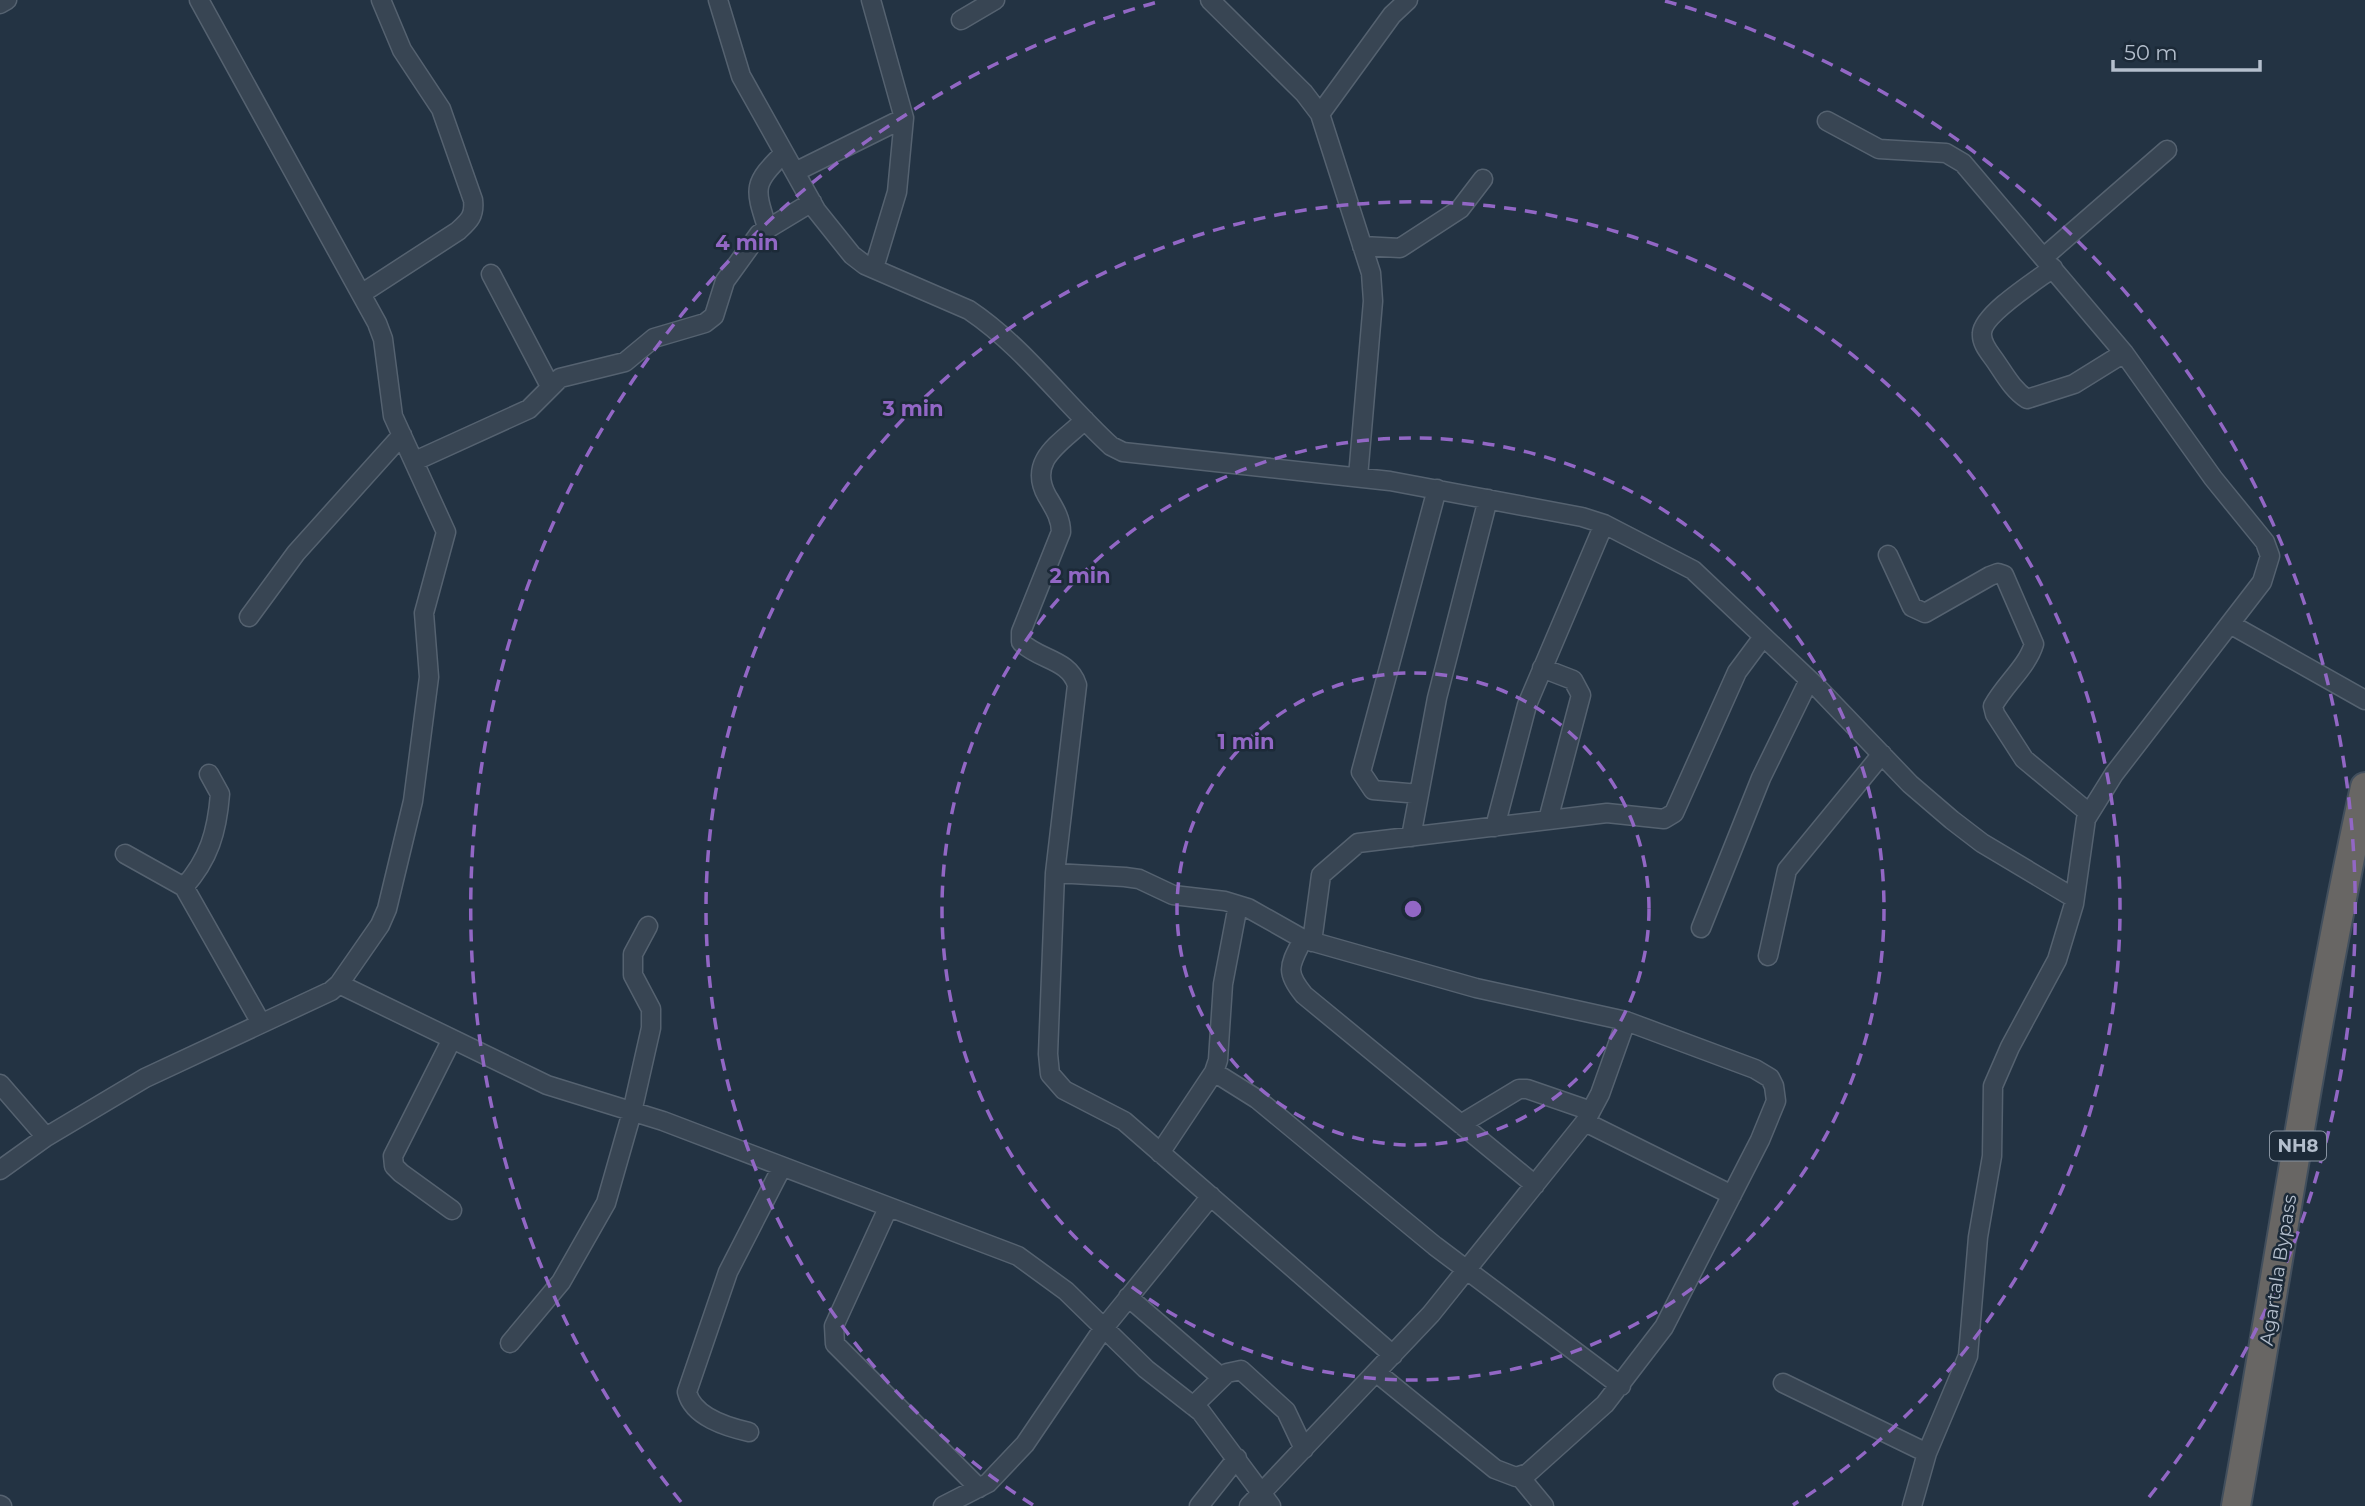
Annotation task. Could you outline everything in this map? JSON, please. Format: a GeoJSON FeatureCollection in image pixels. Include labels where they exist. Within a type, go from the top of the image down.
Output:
{"type":"FeatureCollection","features":[{"type":"Feature","properties":{"kind":"highway","name":"Agartala Bypass"},"geometry":{"type":"LineString","coordinates":[[2236,1506],[2272,1308],[2317,1020],[2365,787]]}},
{"type":"Feature","properties":{"kind":"street"},"geometry":{"type":"LineString","coordinates":[[0,4],[6,0]]}},
{"type":"Feature","properties":{"kind":"street"},"geometry":{"type":"LineString","coordinates":[[0,1170],[46,1137],[145,1078],[331,991],[339,984],[380,925],[387,909],[413,801],[429,677],[425,613],[446,532],[389,402],[383,339],[361,294],[199,0]]}},
{"type":"Feature","properties":{"kind":"street"},"geometry":{"type":"LineString","coordinates":[[361,294],[458,231],[471,219],[474,211],[473,200],[441,109],[402,50],[381,0]]}},
{"type":"Feature","properties":{"kind":"street"},"geometry":{"type":"LineString","coordinates":[[718,0],[741,76],[812,202],[852,255],[984,319],[1013,345],[1111,446],[1123,452],[1359,477],[1437,489],[1604,524],[1693,570],[1809,680],[1910,784],[1982,843],[2074,898]]}},
{"type":"Feature","properties":{"kind":"street"},"geometry":{"type":"LineString","coordinates":[[871,0],[905,118],[897,191],[874,268]]}},
{"type":"Feature","properties":{"kind":"street"},"geometry":{"type":"LineString","coordinates":[[961,20],[995,0]]}},
{"type":"Feature","properties":{"kind":"street"},"geometry":{"type":"LineString","coordinates":[[1210,0],[1304,93],[1320,114],[1362,246],[1373,283],[1373,301],[1359,477]]}},
{"type":"Feature","properties":{"kind":"street"},"geometry":{"type":"LineString","coordinates":[[1320,114],[1392,15],[1408,0]]}},
{"type":"Feature","properties":{"kind":"street"},"geometry":{"type":"LineString","coordinates":[[795,172],[905,118]]}},
{"type":"Feature","properties":{"kind":"street"},"geometry":{"type":"LineString","coordinates":[[1827,121],[1879,149],[1946,153],[1963,163],[2124,353],[2213,478],[2265,542],[2270,556],[2267,572],[2114,774],[2089,813],[2081,842],[2074,898],[2057,960],[1996,1074],[1993,1086],[1992,1156],[1978,1237],[1968,1356],[1927,1452],[1912,1506]]}},
{"type":"Feature","properties":{"kind":"street"},"geometry":{"type":"LineString","coordinates":[[2124,353],[2061,390],[2027,399],[2014,388],[1983,342],[1982,332],[1986,322],[2167,150]]}},
{"type":"Feature","properties":{"kind":"street"},"geometry":{"type":"LineString","coordinates":[[767,227],[756,193],[758,182],[784,153]]}},
{"type":"Feature","properties":{"kind":"street"},"geometry":{"type":"LineString","coordinates":[[1362,246],[1400,248],[1460,209],[1483,179]]}},
{"type":"Feature","properties":{"kind":"street"},"geometry":{"type":"LineString","coordinates":[[415,461],[529,409],[559,378],[625,362],[654,338],[705,323],[714,316],[725,281],[767,227],[812,202]]}},
{"type":"Feature","properties":{"kind":"street"},"geometry":{"type":"LineString","coordinates":[[491,274],[550,386]]}},
{"type":"Feature","properties":{"kind":"street"},"geometry":{"type":"LineString","coordinates":[[1085,420],[1043,461],[1038,471],[1040,483],[1061,521],[1061,532],[1021,632],[1021,642],[1029,650],[1065,667],[1074,674],[1077,685],[1055,873],[1048,1054],[1050,1074],[1064,1090],[1124,1121],[1393,1355]]}},
{"type":"Feature","properties":{"kind":"street"},"geometry":{"type":"LineString","coordinates":[[249,617],[296,553],[402,435]]}},
{"type":"Feature","properties":{"kind":"street"},"geometry":{"type":"LineString","coordinates":[[1419,794],[1373,790],[1361,772],[1437,489]]}},
{"type":"Feature","properties":{"kind":"street"},"geometry":{"type":"LineString","coordinates":[[1411,837],[1437,698],[1489,499]]}},
{"type":"Feature","properties":{"kind":"street"},"geometry":{"type":"LineString","coordinates":[[1495,827],[1527,705],[1604,524]]}},
{"type":"Feature","properties":{"kind":"street"},"geometry":{"type":"LineString","coordinates":[[1888,555],[1912,607],[1925,613],[1990,576],[2004,575],[2034,644],[2031,654],[1999,695],[1993,706],[1995,714],[2024,759],[2089,813]]}},
{"type":"Feature","properties":{"kind":"street"},"geometry":{"type":"LineString","coordinates":[[2230,624],[2365,700]]}},
{"type":"Feature","properties":{"kind":"street"},"geometry":{"type":"LineString","coordinates":[[1535,1185],[1304,995],[1292,980],[1290,965],[1308,940],[1319,883],[1326,869],[1358,843],[1620,813],[1664,819],[1674,813],[1732,682],[1763,637]]}},
{"type":"Feature","properties":{"kind":"street"},"geometry":{"type":"LineString","coordinates":[[1542,668],[1573,680],[1581,695],[1548,820]]}},
{"type":"Feature","properties":{"kind":"street"},"geometry":{"type":"LineString","coordinates":[[1701,928],[1761,778],[1809,680]]}},
{"type":"Feature","properties":{"kind":"street"},"geometry":{"type":"LineString","coordinates":[[1768,956],[1787,870],[1882,754]]}},
{"type":"Feature","properties":{"kind":"street"},"geometry":{"type":"LineString","coordinates":[[184,887],[201,868],[209,849],[220,794],[209,774]]}},
{"type":"Feature","properties":{"kind":"street"},"geometry":{"type":"LineString","coordinates":[[125,854],[184,887],[214,934],[261,1023]]}},
{"type":"Feature","properties":{"kind":"street"},"geometry":{"type":"LineString","coordinates":[[1055,873],[1139,879],[1173,895],[1238,905],[1308,940],[1475,988],[1626,1021],[1755,1069],[1770,1079],[1776,1101],[1732,1195],[1664,1327],[1620,1386],[1538,1465],[1520,1477]]}},
{"type":"Feature","properties":{"kind":"street"},"geometry":{"type":"LineString","coordinates":[[1160,1153],[1214,1072],[1218,1060],[1223,984],[1238,905]]}},
{"type":"Feature","properties":{"kind":"street"},"geometry":{"type":"LineString","coordinates":[[510,1343],[561,1282],[606,1203],[632,1112],[651,1028],[651,1009],[633,975],[633,954],[648,926]]}},
{"type":"Feature","properties":{"kind":"street"},"geometry":{"type":"LineString","coordinates":[[339,984],[547,1086],[632,1112],[1018,1256],[1066,1291],[1103,1329],[1193,1406],[1267,1499]]}},
{"type":"Feature","properties":{"kind":"street"},"geometry":{"type":"LineString","coordinates":[[1249,1506],[1267,1499],[1304,1449],[1377,1373],[1468,1271],[1535,1185],[1588,1116],[1600,1094],[1626,1021]]}},
{"type":"Feature","properties":{"kind":"street"},"geometry":{"type":"LineString","coordinates":[[452,1039],[393,1156],[394,1166],[401,1173],[452,1210]]}},
{"type":"Feature","properties":{"kind":"street"},"geometry":{"type":"LineString","coordinates":[[1214,1072],[1257,1099],[1468,1271],[1620,1386]]}},
{"type":"Feature","properties":{"kind":"street"},"geometry":{"type":"LineString","coordinates":[[0,1084],[46,1137]]}},
{"type":"Feature","properties":{"kind":"street"},"geometry":{"type":"LineString","coordinates":[[1461,1124],[1518,1089],[1588,1116],[1732,1195]]}},
{"type":"Feature","properties":{"kind":"street"},"geometry":{"type":"LineString","coordinates":[[749,1432],[719,1423],[694,1406],[687,1392],[729,1272],[782,1167]]}},
{"type":"Feature","properties":{"kind":"street"},"geometry":{"type":"LineString","coordinates":[[943,1506],[989,1483],[1026,1444],[1103,1329],[1211,1196]]}},
{"type":"Feature","properties":{"kind":"street"},"geometry":{"type":"LineString","coordinates":[[888,1208],[834,1326],[832,1336],[835,1343],[979,1488]]}},
{"type":"Feature","properties":{"kind":"street"},"geometry":{"type":"LineString","coordinates":[[1128,1297],[1222,1378]]}},
{"type":"Feature","properties":{"kind":"street"},"geometry":{"type":"LineString","coordinates":[[1193,1406],[1235,1369],[1250,1375],[1286,1412],[1304,1449]]}},
{"type":"Feature","properties":{"kind":"street"},"geometry":{"type":"LineString","coordinates":[[1377,1373],[1495,1469],[1520,1477],[1544,1506]]}},
{"type":"Feature","properties":{"kind":"street"},"geometry":{"type":"LineString","coordinates":[[1783,1383],[1927,1452]]}},
{"type":"Feature","properties":{"kind":"street"},"geometry":{"type":"LineString","coordinates":[[1199,1506],[1237,1458]]}}]}
